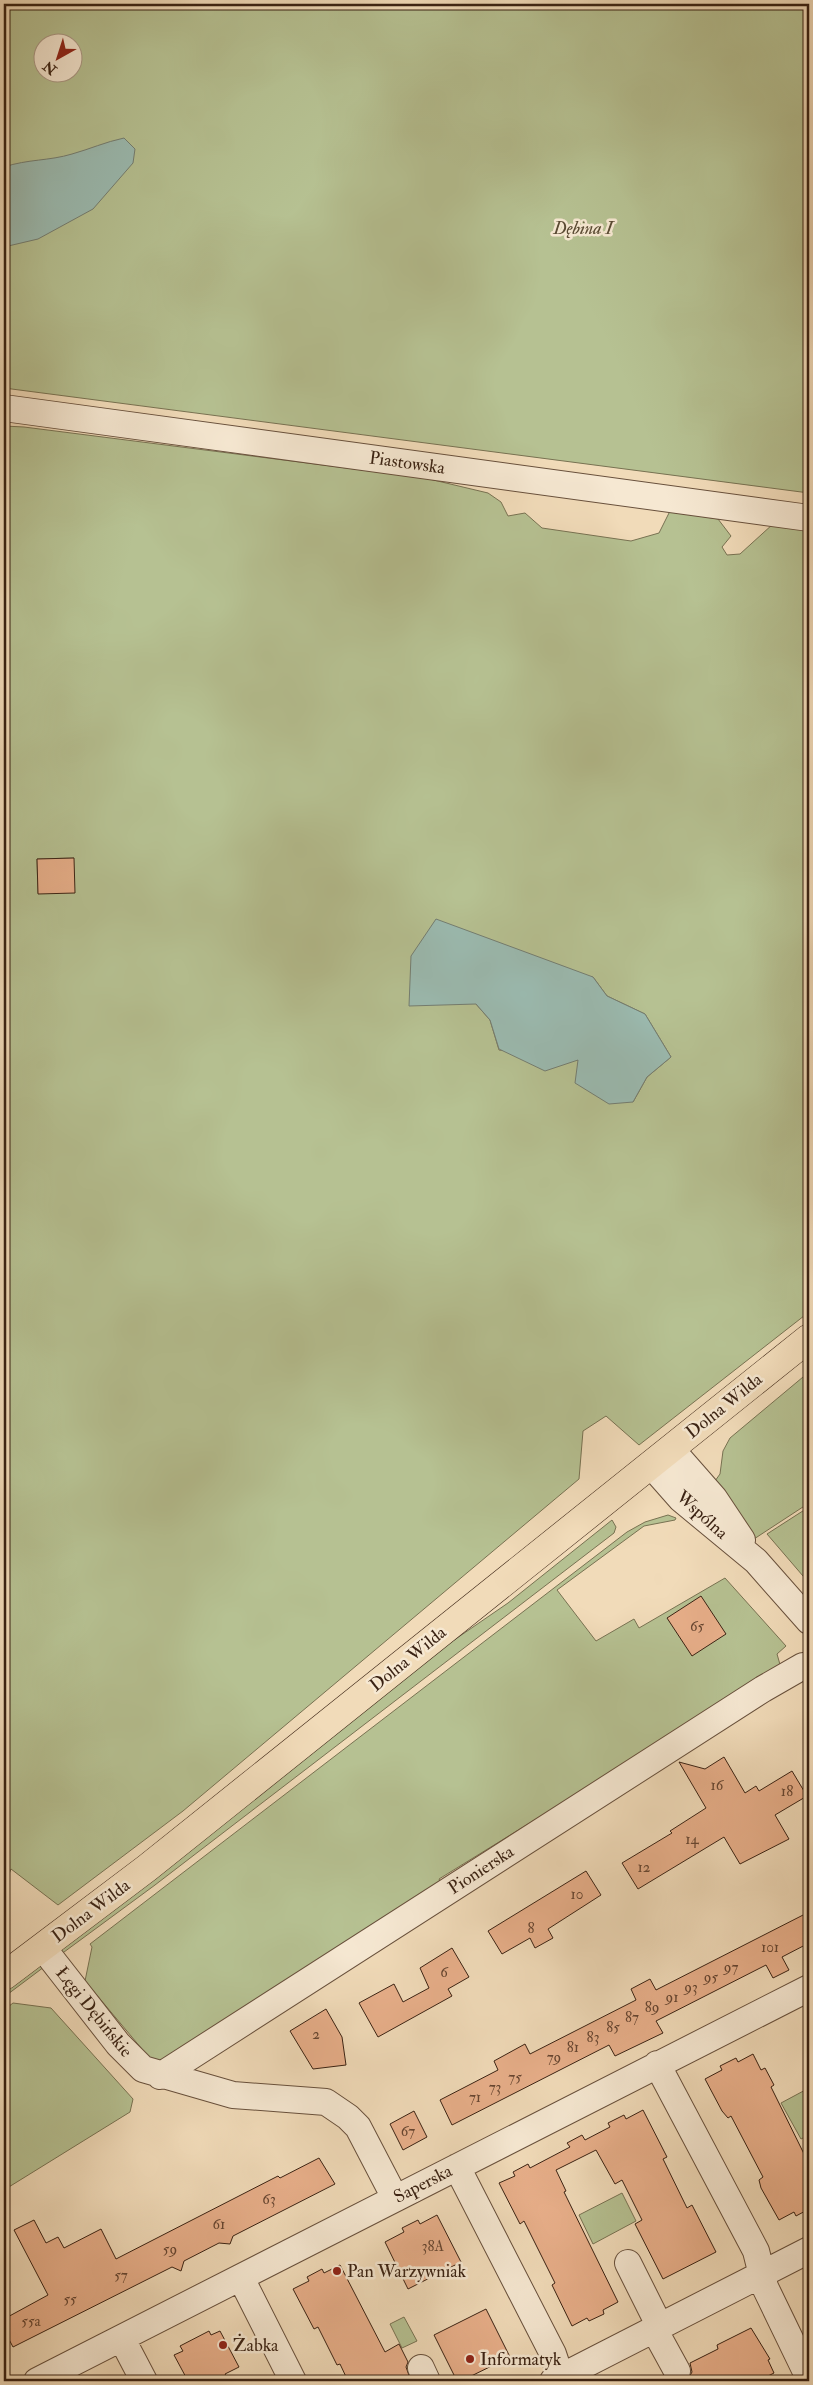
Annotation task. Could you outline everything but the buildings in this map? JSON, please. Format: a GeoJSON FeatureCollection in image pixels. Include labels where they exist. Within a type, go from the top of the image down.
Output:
{"type":"FeatureCollection","features":[{"type":"Feature","properties":{"kind":"main road","name":"Dolna Wilda"},"geometry":{"type":"LineString","coordinates":[[4,1976],[147,1868],[809,1338]]}},
{"type":"Feature","properties":{"kind":"street","name":"Piastowska"},"geometry":{"type":"LineString","coordinates":[[4,408],[809,518]]}},
{"type":"Feature","properties":{"kind":"street","name":"Wspólna"},"geometry":{"type":"LineString","coordinates":[[661,1456],[681,1500],[756,1561],[809,1621]]}},
{"type":"Feature","properties":{"kind":"street","name":"Pionierska"},"geometry":{"type":"LineString","coordinates":[[160,2076],[763,1689],[803,1666]]}},
{"type":"Feature","properties":{"kind":"street","name":"Łęgi Dębińskie"},"geometry":{"type":"LineString","coordinates":[[43,1948],[118,2044],[143,2069],[160,2076],[232,2095],[326,2102],[348,2117],[358,2127],[395,2198]]}},
{"type":"Feature","properties":{"kind":"street","name":"Saperska"},"geometry":{"type":"LineString","coordinates":[[37,2381],[809,1988]]}},
{"type":"Feature","properties":{"kind":"street"},"geometry":{"type":"LineString","coordinates":[[657,2064],[756,2251],[761,2275],[770,2298],[809,2378]]}},
{"type":"Feature","properties":{"kind":"street"},"geometry":{"type":"LineString","coordinates":[[457,2166],[553,2354],[558,2380],[809,2250]]}},
{"type":"Feature","properties":{"kind":"street"},"geometry":{"type":"LineString","coordinates":[[628,2263],[677,2371]]}},
{"type":"Feature","properties":{"kind":"street"},"geometry":{"type":"LineString","coordinates":[[241,2278],[293,2381]]}},
{"type":"Feature","properties":{"kind":"street"},"geometry":{"type":"LineString","coordinates":[[122,2339],[144,2381]]}},
{"type":"Feature","properties":{"kind":"green space","name":"Dębina I"},"geometry":{"type":"Polygon","coordinates":[[[4,4],[809,4],[809,493],[4,388],[4,4]]]}},
{"type":"Feature","properties":{"kind":"green space"},"geometry":{"type":"Polygon","coordinates":[[[4,426],[425,478],[488,493],[501,502],[508,516],[525,513],[542,528],[631,541],[659,533],[670,511],[718,519],[731,536],[722,547],[727,555],[740,554],[773,524],[809,531],[809,1312],[639,1445],[606,1416],[583,1431],[579,1479],[183,1811],[58,1905],[11,1869],[4,1887],[4,426]],[[74,858],[37,859],[38,893],[74,858]],[[593,977],[476,1004],[490,1020],[499,1050],[578,1060],[633,1102],[647,1077],[671,1057],[645,1014],[607,996],[593,977]]]}},
{"type":"Feature","properties":{"kind":"green space"},"geometry":{"type":"Polygon","coordinates":[[[809,1372],[809,1503],[754,1539],[715,1481],[720,1474],[723,1451],[730,1438],[809,1372]]]}},
{"type":"Feature","properties":{"kind":"green space"},"geometry":{"type":"Polygon","coordinates":[[[809,1507],[809,1583],[767,1534],[809,1507]]]}},
{"type":"Feature","properties":{"kind":"green space"},"geometry":{"type":"Polygon","coordinates":[[[668,1515],[676,1518],[675,1520],[644,1526],[557,1590],[596,1641],[634,1619],[639,1628],[725,1578],[786,1646],[777,1654],[781,1668],[439,1879],[445,1890],[162,2063],[152,2061],[85,1981],[92,1947],[90,1944],[627,1532],[645,1522],[668,1515]]]}},
{"type":"Feature","properties":{"kind":"green space"},"geometry":{"type":"Polygon","coordinates":[[[612,1520],[616,1527],[614,1533],[155,1885],[60,1955],[60,1948],[409,1671],[508,1603],[612,1520]]]}},
{"type":"Feature","properties":{"kind":"green space"},"geometry":{"type":"Polygon","coordinates":[[[40,1966],[44,1967],[4,1997],[4,1989],[40,1966]]]}},
{"type":"Feature","properties":{"kind":"green space"},"geometry":{"type":"Polygon","coordinates":[[[13,2003],[51,2008],[133,2099],[130,2112],[4,2190],[4,2010],[13,2003]]]}},
{"type":"Feature","properties":{"kind":"green space"},"geometry":{"type":"Polygon","coordinates":[[[809,2088],[809,2135],[801,2139],[781,2103],[809,2088]]]}},
{"type":"Feature","properties":{"kind":"green space"},"geometry":{"type":"Polygon","coordinates":[[[622,2193],[636,2221],[593,2244],[579,2215],[622,2193]]]}},
{"type":"Feature","properties":{"kind":"green space"},"geometry":{"type":"Polygon","coordinates":[[[404,2317],[417,2341],[402,2348],[390,2324],[404,2317]]]}},
{"type":"Feature","properties":{"kind":"water"},"geometry":{"type":"Polygon","coordinates":[[[124,138],[135,149],[133,163],[93,209],[38,239],[4,247],[4,167],[63,156],[124,138]]]}},
{"type":"Feature","properties":{"kind":"water"},"geometry":{"type":"Polygon","coordinates":[[[436,919],[593,977],[607,996],[645,1014],[671,1057],[647,1077],[633,1102],[609,1104],[575,1083],[578,1060],[545,1071],[499,1049],[490,1020],[476,1004],[409,1006],[411,956],[436,919]]]}},
{"type":"Feature","properties":{"kind":"place","name":"Pan Warzywniak"},"geometry":{"type":"Point","coordinates":[337,2271]}},
{"type":"Feature","properties":{"kind":"place","name":"Żabka"},"geometry":{"type":"Point","coordinates":[223,2345]}},
{"type":"Feature","properties":{"kind":"place","name":"Informatyk"},"geometry":{"type":"Point","coordinates":[470,2359]}}]}
